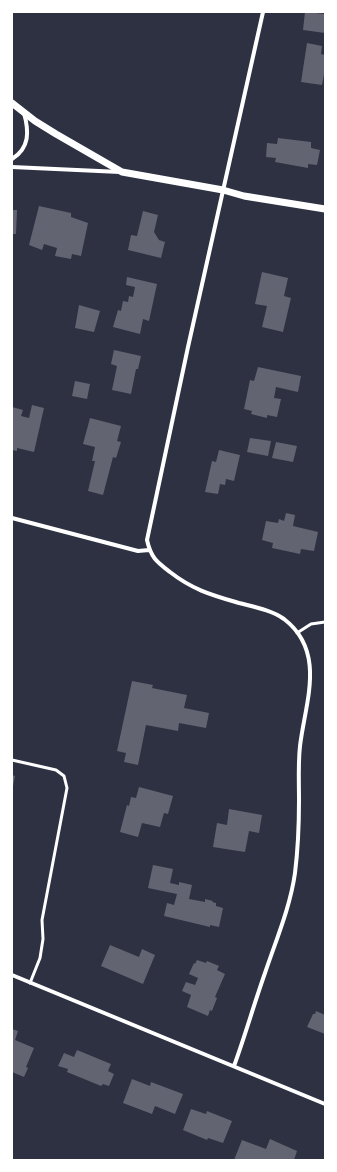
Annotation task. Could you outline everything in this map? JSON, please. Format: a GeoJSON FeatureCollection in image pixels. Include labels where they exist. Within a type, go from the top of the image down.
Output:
{"type":"FeatureCollection","features":[{"type":"Feature","properties":{"kind":"street"},"geometry":{"type":"LineString","coordinates":[[234,1066],[280,935],[291,897],[298,837],[300,747],[310,691],[310,665],[306,649],[297,633],[283,619],[264,610],[196,589],[178,578],[155,559],[149,550],[147,540],[222,190],[263,12]]}},
{"type":"Feature","properties":{"kind":"street"},"geometry":{"type":"LineString","coordinates":[[12,103],[35,121],[122,172]]}},
{"type":"Feature","properties":{"kind":"street"},"geometry":{"type":"LineString","coordinates":[[12,159],[22,150],[26,142],[28,127],[24,112]]}},
{"type":"Feature","properties":{"kind":"street"},"geometry":{"type":"LineString","coordinates":[[12,167],[122,172],[222,190],[244,196],[325,209]]}},
{"type":"Feature","properties":{"kind":"street"},"geometry":{"type":"LineString","coordinates":[[12,518],[138,551],[149,550]]}},
{"type":"Feature","properties":{"kind":"street"},"geometry":{"type":"LineString","coordinates":[[12,975],[325,1104]]}},
{"type":"Feature","properties":{"kind":"lane"},"geometry":{"type":"LineString","coordinates":[[297,633],[311,624],[325,622]]}},
{"type":"Feature","properties":{"kind":"lane"},"geometry":{"type":"LineString","coordinates":[[12,760],[56,770],[64,776],[67,788],[42,920],[40,958],[30,982]]}},
{"type":"Feature","properties":{"kind":"building"},"geometry":{"type":"Polygon","coordinates":[[[305,12],[325,14],[325,33],[303,30],[305,12]]]}},
{"type":"Feature","properties":{"kind":"building"},"geometry":{"type":"Polygon","coordinates":[[[307,43],[322,46],[321,54],[325,55],[325,69],[322,85],[301,82],[307,43]]]}},
{"type":"Feature","properties":{"kind":"building"},"geometry":{"type":"Polygon","coordinates":[[[278,138],[311,142],[311,148],[320,150],[317,165],[308,164],[308,168],[275,162],[276,158],[266,157],[267,143],[277,144],[278,138]]]}},
{"type":"Feature","properties":{"kind":"building"},"geometry":{"type":"Polygon","coordinates":[[[39,206],[71,213],[71,217],[88,223],[81,256],[72,254],[71,259],[55,256],[57,248],[44,244],[42,250],[29,245],[39,206]]]}},
{"type":"Feature","properties":{"kind":"building"},"geometry":{"type":"Polygon","coordinates":[[[12,210],[17,210],[16,234],[12,234],[12,210]]]}},
{"type":"Feature","properties":{"kind":"building"},"geometry":{"type":"Polygon","coordinates":[[[143,211],[158,215],[154,232],[159,240],[165,242],[161,258],[128,250],[131,235],[137,236],[143,211]]]}},
{"type":"Feature","properties":{"kind":"building"},"geometry":{"type":"Polygon","coordinates":[[[262,272],[288,278],[284,296],[291,298],[283,332],[262,327],[267,306],[255,304],[262,272]]]}},
{"type":"Feature","properties":{"kind":"building"},"geometry":{"type":"Polygon","coordinates":[[[127,277],[157,284],[149,321],[143,319],[140,334],[113,327],[118,310],[121,311],[123,301],[128,302],[129,296],[133,297],[135,287],[126,285],[127,277]]]}},
{"type":"Feature","properties":{"kind":"building"},"geometry":{"type":"Polygon","coordinates":[[[79,305],[100,311],[94,332],[75,328],[79,305]]]}},
{"type":"Feature","properties":{"kind":"building"},"geometry":{"type":"Polygon","coordinates":[[[114,350],[141,356],[138,369],[136,369],[131,394],[112,390],[117,366],[111,364],[114,350]]]}},
{"type":"Feature","properties":{"kind":"building"},"geometry":{"type":"Polygon","coordinates":[[[258,367],[301,376],[298,392],[276,387],[274,398],[281,399],[277,417],[267,415],[267,418],[251,414],[252,411],[244,409],[250,380],[254,381],[258,367]]]}},
{"type":"Feature","properties":{"kind":"building"},"geometry":{"type":"Polygon","coordinates":[[[75,381],[90,384],[87,399],[72,396],[75,381]]]}},
{"type":"Feature","properties":{"kind":"building"},"geometry":{"type":"Polygon","coordinates":[[[32,405],[44,408],[34,452],[17,448],[17,451],[12,450],[12,407],[23,410],[21,416],[29,418],[32,405]]]}},
{"type":"Feature","properties":{"kind":"building"},"geometry":{"type":"Polygon","coordinates":[[[90,418],[121,426],[117,441],[121,442],[116,458],[113,457],[103,495],[88,491],[95,461],[92,461],[95,447],[83,444],[90,418]]]}},
{"type":"Feature","properties":{"kind":"building"},"geometry":{"type":"Polygon","coordinates":[[[250,438],[271,441],[268,456],[247,452],[250,438]]]}},
{"type":"Feature","properties":{"kind":"building"},"geometry":{"type":"Polygon","coordinates":[[[276,442],[297,446],[293,462],[272,458],[276,442]]]}},
{"type":"Feature","properties":{"kind":"building"},"geometry":{"type":"Polygon","coordinates":[[[219,450],[240,455],[234,481],[226,479],[225,485],[220,484],[218,494],[205,492],[212,461],[216,462],[219,450]]]}},
{"type":"Feature","properties":{"kind":"building"},"geometry":{"type":"Polygon","coordinates":[[[286,513],[295,515],[293,526],[318,532],[314,551],[301,549],[300,554],[272,548],[273,543],[262,540],[266,521],[278,523],[279,519],[284,521],[286,513]]]}},
{"type":"Feature","properties":{"kind":"building"},"geometry":{"type":"Polygon","coordinates":[[[132,681],[153,685],[152,688],[187,695],[184,708],[209,713],[206,728],[179,723],[178,731],[146,725],[138,765],[124,762],[126,753],[117,751],[132,681]]]}},
{"type":"Feature","properties":{"kind":"building"},"geometry":{"type":"Polygon","coordinates":[[[12,775],[15,776],[13,786],[12,786],[12,775]]]}},
{"type":"Feature","properties":{"kind":"building"},"geometry":{"type":"Polygon","coordinates":[[[139,787],[173,796],[168,814],[164,813],[160,827],[142,823],[138,837],[120,832],[127,805],[129,806],[131,797],[136,798],[139,787]]]}},
{"type":"Feature","properties":{"kind":"building"},"geometry":{"type":"Polygon","coordinates":[[[229,809],[262,815],[259,833],[249,831],[245,852],[213,847],[217,823],[227,825],[229,809]]]}},
{"type":"Feature","properties":{"kind":"building"},"geometry":{"type":"Polygon","coordinates":[[[153,865],[173,869],[170,883],[179,885],[179,882],[192,885],[189,899],[205,902],[205,899],[213,901],[212,902],[216,903],[216,906],[223,908],[219,927],[210,925],[210,927],[164,916],[167,903],[174,905],[177,894],[148,888],[153,865]]]}},
{"type":"Feature","properties":{"kind":"building"},"geometry":{"type":"Polygon","coordinates":[[[110,945],[139,957],[142,949],[155,955],[143,984],[101,966],[110,945]]]}},
{"type":"Feature","properties":{"kind":"building"},"geometry":{"type":"Polygon","coordinates":[[[197,960],[206,963],[207,961],[219,966],[217,970],[225,974],[215,997],[217,998],[212,1011],[210,1010],[208,1016],[187,1007],[191,995],[182,991],[186,982],[195,985],[198,978],[189,974],[197,960]]]}},
{"type":"Feature","properties":{"kind":"building"},"geometry":{"type":"Polygon","coordinates":[[[316,1011],[325,1015],[325,1034],[307,1027],[316,1011]]]}},
{"type":"Feature","properties":{"kind":"building"},"geometry":{"type":"Polygon","coordinates":[[[12,1029],[18,1031],[15,1040],[34,1048],[26,1067],[28,1068],[24,1077],[12,1072],[12,1029]]]}},
{"type":"Feature","properties":{"kind":"building"},"geometry":{"type":"Polygon","coordinates":[[[77,1050],[111,1064],[108,1071],[114,1074],[109,1086],[103,1084],[101,1086],[67,1072],[68,1069],[58,1066],[64,1053],[74,1057],[77,1050]]]}},
{"type":"Feature","properties":{"kind":"building"},"geometry":{"type":"Polygon","coordinates":[[[132,1079],[150,1086],[151,1082],[183,1094],[175,1114],[155,1106],[152,1114],[123,1103],[132,1079]]]}},
{"type":"Feature","properties":{"kind":"building"},"geometry":{"type":"Polygon","coordinates":[[[191,1109],[206,1114],[207,1111],[232,1121],[223,1143],[208,1138],[207,1140],[183,1130],[191,1109]]]}},
{"type":"Feature","properties":{"kind":"building"},"geometry":{"type":"Polygon","coordinates":[[[270,1139],[297,1151],[294,1160],[234,1160],[242,1140],[266,1149],[270,1139]]]}}]}
